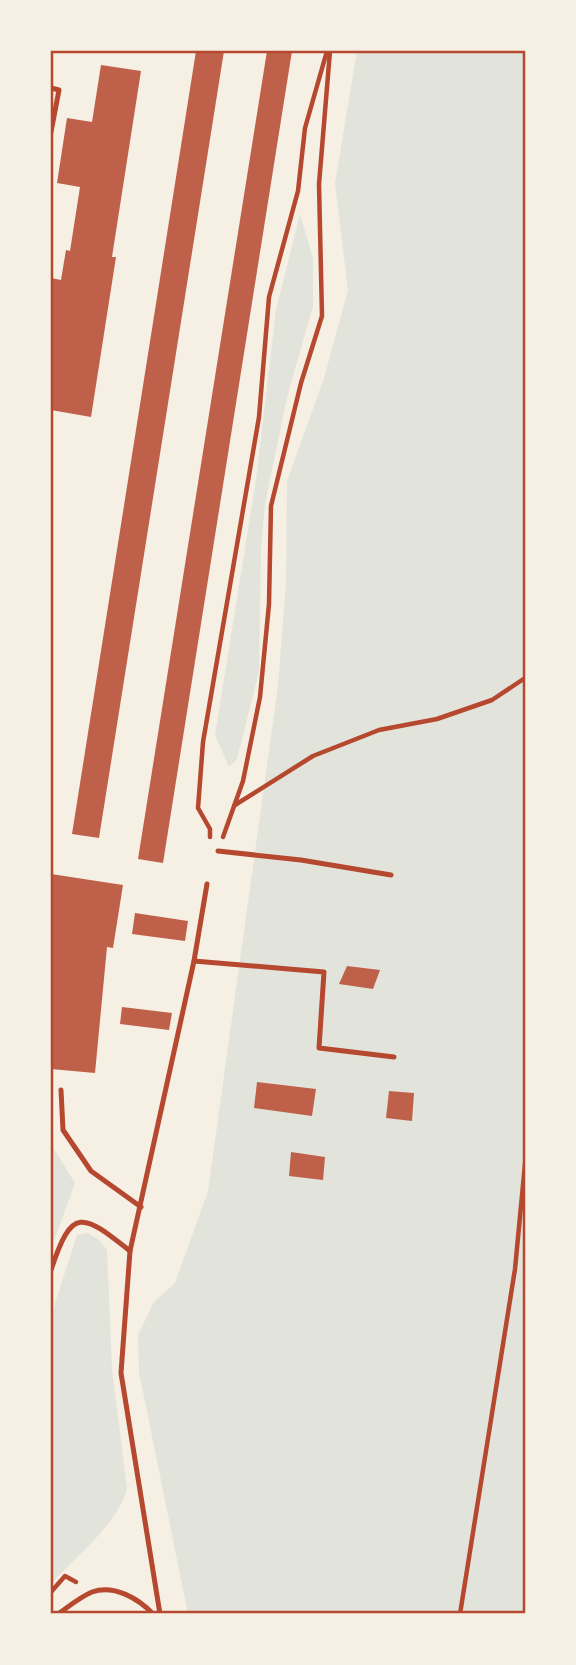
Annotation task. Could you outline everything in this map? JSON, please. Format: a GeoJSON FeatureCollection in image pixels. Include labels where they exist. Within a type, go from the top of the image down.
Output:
{"type":"FeatureCollection","features":[{"type":"Feature","properties":{"kind":"lane"},"geometry":{"type":"LineString","coordinates":[[51,89],[60,90],[51,132]]}},
{"type":"Feature","properties":{"kind":"lane"},"geometry":{"type":"LineString","coordinates":[[218,851],[301,860],[391,875]]}},
{"type":"Feature","properties":{"kind":"lane"},"geometry":{"type":"LineString","coordinates":[[160,1614],[121,1373],[130,1251],[194,961],[207,884]]}},
{"type":"Feature","properties":{"kind":"lane"},"geometry":{"type":"LineString","coordinates":[[194,961],[324,972],[319,1048],[394,1057]]}},
{"type":"Feature","properties":{"kind":"lane"},"geometry":{"type":"LineString","coordinates":[[61,1090],[63,1130],[91,1171],[141,1207]]}},
{"type":"Feature","properties":{"kind":"lane"},"geometry":{"type":"LineString","coordinates":[[51,1270],[64,1233],[76,1223],[88,1222],[100,1228],[130,1251]]}},
{"type":"Feature","properties":{"kind":"lane"},"geometry":{"type":"LineString","coordinates":[[58,1614],[93,1592],[118,1592],[141,1601],[153,1614]]}},
{"type":"Feature","properties":{"kind":"path"},"geometry":{"type":"LineString","coordinates":[[218,851],[243,781],[260,697],[269,604],[271,506],[300,383],[322,316],[319,184],[329,51]]}},
{"type":"Feature","properties":{"kind":"path"},"geometry":{"type":"LineString","coordinates":[[209,842],[210,829],[198,808],[203,742],[259,416],[269,297],[298,191],[305,128],[329,51]]}},
{"type":"Feature","properties":{"kind":"path"},"geometry":{"type":"LineString","coordinates":[[234,805],[313,756],[379,730],[437,719],[492,700],[525,678]]}},
{"type":"Feature","properties":{"kind":"path"},"geometry":{"type":"LineString","coordinates":[[460,1614],[515,1269],[525,1164]]}},
{"type":"Feature","properties":{"kind":"shaded area"},"geometry":{"type":"Polygon","coordinates":[[[357,51],[525,51],[525,1614],[188,1614],[139,1372],[138,1335],[154,1302],[175,1283],[208,1191],[278,686],[286,583],[287,481],[324,378],[348,290],[335,184],[357,51]]]}},
{"type":"Feature","properties":{"kind":"shaded area"},"geometry":{"type":"Polygon","coordinates":[[[300,214],[313,258],[313,306],[287,397],[265,504],[261,548],[259,672],[237,759],[229,767],[215,735],[256,480],[276,310],[300,214]]]}},
{"type":"Feature","properties":{"kind":"shaded area"},"geometry":{"type":"Polygon","coordinates":[[[51,1144],[75,1183],[51,1249],[51,1144]]]}},
{"type":"Feature","properties":{"kind":"shaded area"},"geometry":{"type":"Polygon","coordinates":[[[88,1233],[99,1240],[107,1250],[112,1369],[127,1489],[122,1503],[105,1528],[51,1584],[51,1316],[77,1235],[88,1233]]]}},
{"type":"Feature","properties":{"kind":"building"},"geometry":{"type":"Polygon","coordinates":[[[196,51],[224,51],[99,838],[72,834],[196,51]]]}},
{"type":"Feature","properties":{"kind":"building"},"geometry":{"type":"Polygon","coordinates":[[[267,51],[292,51],[163,863],[138,859],[267,51]]]}},
{"type":"Feature","properties":{"kind":"building"},"geometry":{"type":"Polygon","coordinates":[[[101,65],[141,71],[91,417],[51,410],[51,278],[61,280],[66,250],[70,251],[80,187],[57,183],[67,118],[92,122],[101,65]]]}},
{"type":"Feature","properties":{"kind":"building"},"geometry":{"type":"Polygon","coordinates":[[[51,874],[123,885],[113,948],[107,947],[95,1073],[51,1069],[51,874]]]}},
{"type":"Feature","properties":{"kind":"building"},"geometry":{"type":"Polygon","coordinates":[[[135,913],[188,921],[185,941],[132,934],[135,913]]]}},
{"type":"Feature","properties":{"kind":"building"},"geometry":{"type":"Polygon","coordinates":[[[347,966],[380,970],[373,989],[339,984],[347,966]]]}},
{"type":"Feature","properties":{"kind":"building"},"geometry":{"type":"Polygon","coordinates":[[[122,1007],[172,1013],[169,1030],[120,1024],[122,1007]]]}},
{"type":"Feature","properties":{"kind":"building"},"geometry":{"type":"Polygon","coordinates":[[[257,1082],[316,1089],[312,1116],[254,1108],[257,1082]]]}},
{"type":"Feature","properties":{"kind":"building"},"geometry":{"type":"Polygon","coordinates":[[[389,1091],[414,1093],[412,1121],[386,1118],[389,1091]]]}},
{"type":"Feature","properties":{"kind":"building"},"geometry":{"type":"Polygon","coordinates":[[[291,1152],[325,1157],[323,1180],[289,1176],[291,1152]]]}}]}
